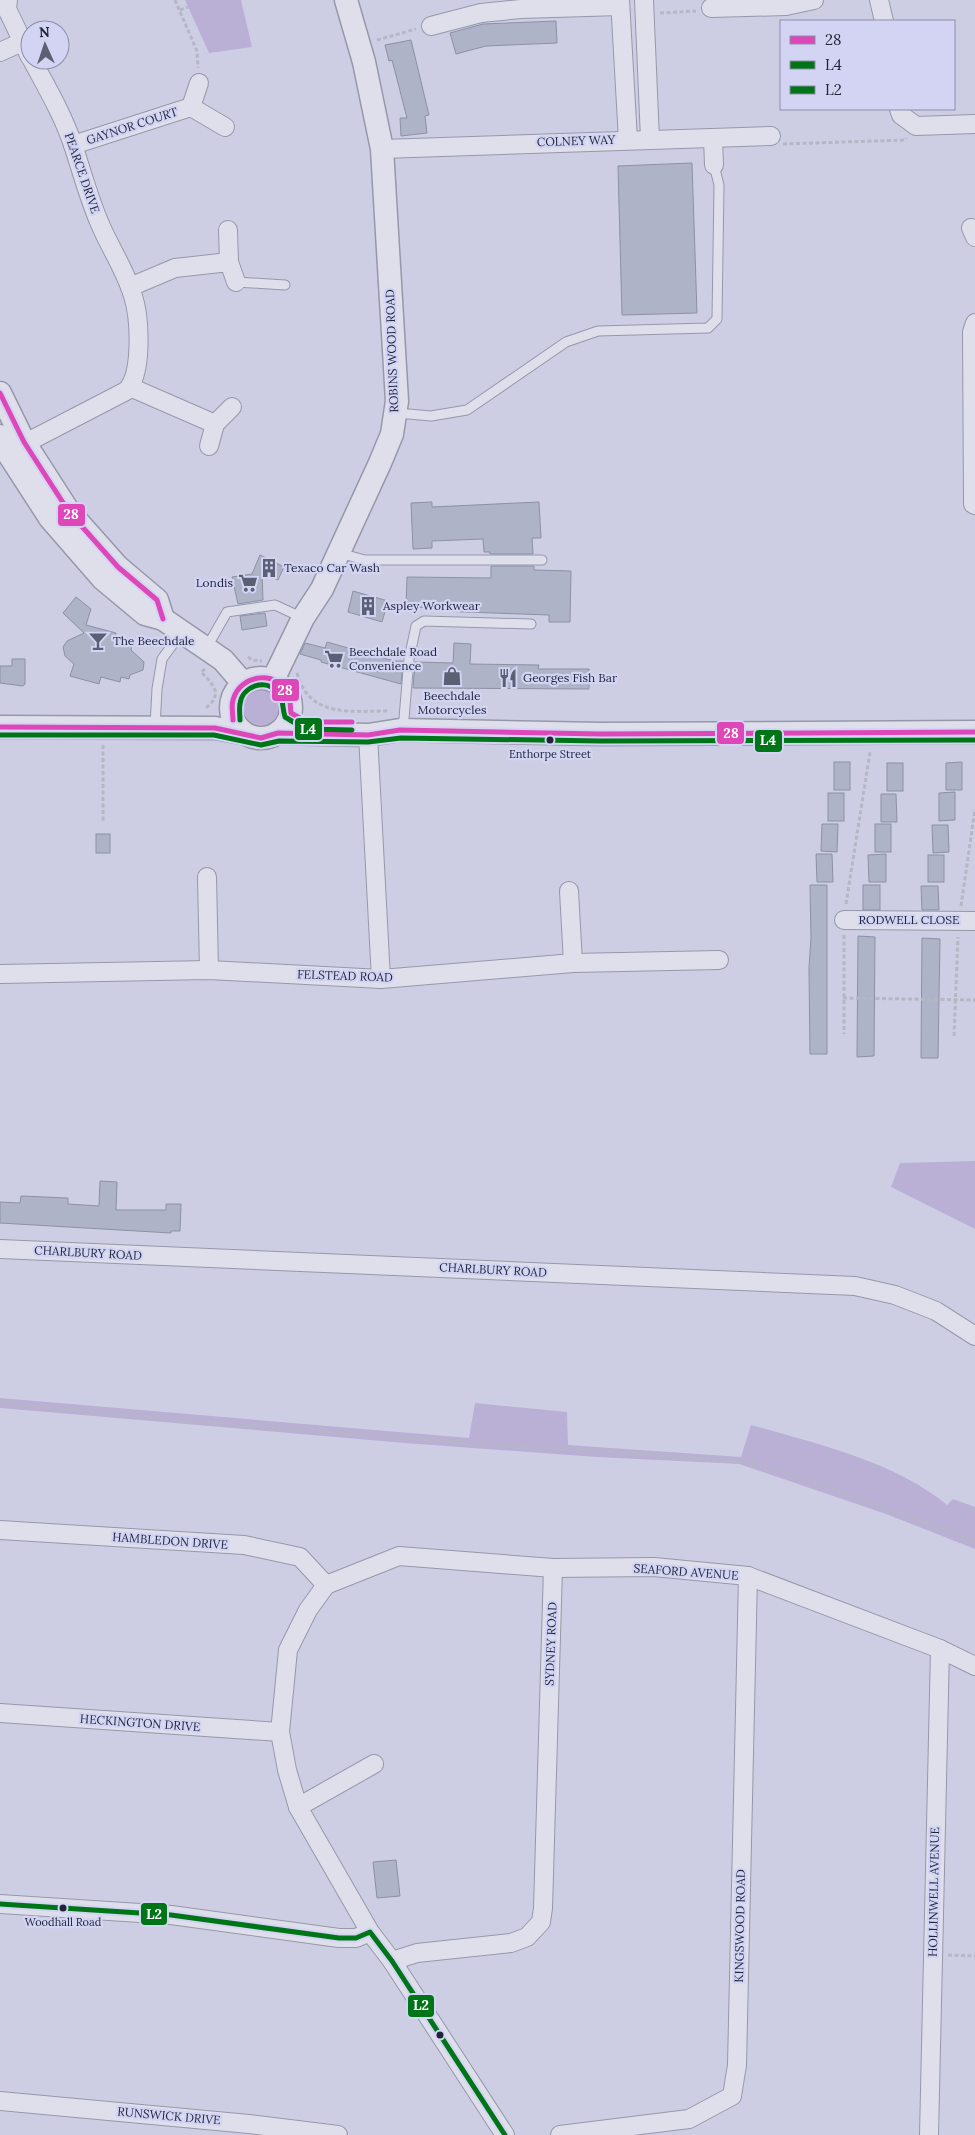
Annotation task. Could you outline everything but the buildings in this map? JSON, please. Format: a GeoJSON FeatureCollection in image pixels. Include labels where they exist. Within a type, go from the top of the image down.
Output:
{"type":"FeatureCollection","features":[{"type":"Feature","properties":{"kind":"street"},"geometry":{"type":"LineString","coordinates":[[8,0],[7,9],[20,36]]}},
{"type":"Feature","properties":{"kind":"street","name":"ROBINS WOOD ROAD"},"geometry":{"type":"LineString","coordinates":[[270,669],[322,589],[392,434],[395,412],[396,380],[382,149],[374,104],[360,46],[346,0]]}},
{"type":"Feature","properties":{"kind":"street"},"geometry":{"type":"LineString","coordinates":[[711,8],[786,6],[814,0]]}},
{"type":"Feature","properties":{"kind":"street"},"geometry":{"type":"LineString","coordinates":[[879,0],[884,20]]}},
{"type":"Feature","properties":{"kind":"street"},"geometry":{"type":"LineString","coordinates":[[438,28],[481,12],[620,3],[628,140]]}},
{"type":"Feature","properties":{"kind":"street"},"geometry":{"type":"LineString","coordinates":[[644,7],[650,139]]}},
{"type":"Feature","properties":{"kind":"street"},"geometry":{"type":"LineString","coordinates":[[0,52],[20,50]]}},
{"type":"Feature","properties":{"kind":"street","name":"PEARCE DRIVE"},"geometry":{"type":"LineString","coordinates":[[38,70],[54,100],[73,144],[99,224],[130,287],[136,307],[138,338],[135,377],[130,387]]}},
{"type":"Feature","properties":{"kind":"street","name":"GAYNOR COURT"},"geometry":{"type":"LineString","coordinates":[[191,107],[198,83]]}},
{"type":"Feature","properties":{"kind":"street","name":"GAYNOR COURT"},"geometry":{"type":"LineString","coordinates":[[73,144],[191,107],[224,127]]}},
{"type":"Feature","properties":{"kind":"street"},"geometry":{"type":"LineString","coordinates":[[899,110],[901,115],[916,126],[975,124]]}},
{"type":"Feature","properties":{"kind":"street","name":"COLNEY WAY"},"geometry":{"type":"LineString","coordinates":[[382,149],[771,136]]}},
{"type":"Feature","properties":{"kind":"street"},"geometry":{"type":"LineString","coordinates":[[713,138],[714,165]]}},
{"type":"Feature","properties":{"kind":"street"},"geometry":{"type":"LineString","coordinates":[[228,230],[229,262],[236,282]]}},
{"type":"Feature","properties":{"kind":"street"},"geometry":{"type":"LineString","coordinates":[[130,287],[175,268],[229,262]]}},
{"type":"Feature","properties":{"kind":"street"},"geometry":{"type":"LineString","coordinates":[[975,323],[972,332],[973,504],[975,505]]}},
{"type":"Feature","properties":{"kind":"street"},"geometry":{"type":"LineString","coordinates":[[11,444],[118,397],[130,387],[215,424]]}},
{"type":"Feature","properties":{"kind":"street"},"geometry":{"type":"LineString","coordinates":[[0,393],[11,444],[50,518],[103,579],[145,614],[162,619],[222,660],[243,684]]}},
{"type":"Feature","properties":{"kind":"street"},"geometry":{"type":"LineString","coordinates":[[209,446],[215,424],[232,407]]}},
{"type":"Feature","properties":{"kind":"street"},"geometry":{"type":"LineString","coordinates":[[230,727],[231,704],[236,689],[270,669],[290,697],[291,714],[286,725],[278,734]]}},
{"type":"Feature","properties":{"kind":"street"},"geometry":{"type":"LineString","coordinates":[[291,714],[307,722],[368,723],[402,730],[601,734],[975,732]]}},
{"type":"Feature","properties":{"kind":"street"},"geometry":{"type":"LineString","coordinates":[[0,727],[230,727],[261,738],[278,734],[368,736],[402,730]]}},
{"type":"Feature","properties":{"kind":"street"},"geometry":{"type":"LineString","coordinates":[[368,736],[381,979]]}},
{"type":"Feature","properties":{"kind":"street"},"geometry":{"type":"LineString","coordinates":[[207,877],[209,970]]}},
{"type":"Feature","properties":{"kind":"street"},"geometry":{"type":"LineString","coordinates":[[569,891],[573,963]]}},
{"type":"Feature","properties":{"kind":"street","name":"RODWELL CLOSE"},"geometry":{"type":"LineString","coordinates":[[844,920],[975,921]]}},
{"type":"Feature","properties":{"kind":"street","name":"FELSTEAD ROAD"},"geometry":{"type":"LineString","coordinates":[[0,974],[209,970],[381,979],[573,963],[719,960]]}},
{"type":"Feature","properties":{"kind":"street","name":"CHARLBURY ROAD"},"geometry":{"type":"LineString","coordinates":[[0,1249],[855,1286],[895,1295],[936,1311],[975,1336]]}},
{"type":"Feature","properties":{"kind":"street","name":"HAMBLEDON DRIVE"},"geometry":{"type":"LineString","coordinates":[[0,1530],[244,1545],[300,1557],[326,1585]]}},
{"type":"Feature","properties":{"kind":"street","name":"SEAFORD AVENUE"},"geometry":{"type":"LineString","coordinates":[[326,1585],[399,1556],[553,1568],[654,1567],[748,1576],[940,1649],[975,1666]]}},
{"type":"Feature","properties":{"kind":"street","name":"SYDNEY ROAD"},"geometry":{"type":"LineString","coordinates":[[392,1961],[417,1953],[510,1943],[527,1936],[540,1922],[543,1908],[553,1568]]}},
{"type":"Feature","properties":{"kind":"street","name":"KINGSWOOD ROAD"},"geometry":{"type":"LineString","coordinates":[[560,2135],[689,2120],[732,2096],[737,2065],[748,1576]]}},
{"type":"Feature","properties":{"kind":"street"},"geometry":{"type":"LineString","coordinates":[[326,1585],[308,1610],[288,1650],[280,1732],[287,1770],[298,1807],[370,1932],[392,1961],[504,2135]]}},
{"type":"Feature","properties":{"kind":"street","name":"HOLLINWELL AVENUE"},"geometry":{"type":"LineString","coordinates":[[929,2135],[940,1649]]}},
{"type":"Feature","properties":{"kind":"street","name":"HECKINGTON DRIVE"},"geometry":{"type":"LineString","coordinates":[[0,1713],[280,1732]]}},
{"type":"Feature","properties":{"kind":"street"},"geometry":{"type":"LineString","coordinates":[[298,1807],[374,1764]]}},
{"type":"Feature","properties":{"kind":"street"},"geometry":{"type":"LineString","coordinates":[[0,1904],[171,1915],[339,1938],[356,1938],[370,1932]]}},
{"type":"Feature","properties":{"kind":"street","name":"RUNSWICK DRIVE"},"geometry":{"type":"LineString","coordinates":[[0,2100],[240,2123],[338,2135]]}},
{"type":"Feature","properties":{"kind":"lane"},"geometry":{"type":"LineString","coordinates":[[395,412],[431,416],[467,410],[566,342],[598,331],[708,328],[717,319],[719,185],[714,165]]}},
{"type":"Feature","properties":{"kind":"lane"},"geometry":{"type":"LineString","coordinates":[[236,282],[285,285]]}},
{"type":"Feature","properties":{"kind":"lane"},"geometry":{"type":"LineString","coordinates":[[339,552],[365,560],[542,560]]}},
{"type":"Feature","properties":{"kind":"lane"},"geometry":{"type":"LineString","coordinates":[[206,650],[228,612],[275,604],[303,618]]}},
{"type":"Feature","properties":{"kind":"lane"},"geometry":{"type":"LineString","coordinates":[[402,730],[410,659],[416,626],[424,621],[531,624]]}},
{"type":"Feature","properties":{"kind":"lane"},"geometry":{"type":"LineString","coordinates":[[155,727],[157,689],[162,659],[182,633]]}},
{"type":"Feature","properties":{"kind":"path"},"geometry":{"type":"LineString","coordinates":[[175,0],[197,51],[198,83]]}},
{"type":"Feature","properties":{"kind":"path"},"geometry":{"type":"LineString","coordinates":[[180,10],[188,7]]}},
{"type":"Feature","properties":{"kind":"path"},"geometry":{"type":"LineString","coordinates":[[644,7],[697,11],[711,8]]}},
{"type":"Feature","properties":{"kind":"path"},"geometry":{"type":"LineString","coordinates":[[360,46],[438,28]]}},
{"type":"Feature","properties":{"kind":"path"},"geometry":{"type":"LineString","coordinates":[[771,136],[772,145],[905,140],[916,126]]}},
{"type":"Feature","properties":{"kind":"path"},"geometry":{"type":"LineString","coordinates":[[245,654],[252,660],[261,662],[270,669]]}},
{"type":"Feature","properties":{"kind":"path"},"geometry":{"type":"LineString","coordinates":[[296,667],[299,680],[306,694],[322,706]]}},
{"type":"Feature","properties":{"kind":"path"},"geometry":{"type":"LineString","coordinates":[[200,709],[207,709],[214,700],[216,692],[210,681],[201,672]]}},
{"type":"Feature","properties":{"kind":"path"},"geometry":{"type":"LineString","coordinates":[[103,745],[103,822]]}},
{"type":"Feature","properties":{"kind":"path"},"geometry":{"type":"LineString","coordinates":[[844,1034],[844,920],[870,750]]}},
{"type":"Feature","properties":{"kind":"path"},"geometry":{"type":"LineString","coordinates":[[843,998],[975,1000]]}},
{"type":"Feature","properties":{"kind":"path"},"geometry":{"type":"LineString","coordinates":[[0,1403],[226,1424],[540,1448],[605,1450],[759,1464],[975,1541]]}},
{"type":"Feature","properties":{"kind":"path"},"geometry":{"type":"LineString","coordinates":[[933,1955],[975,1956]]}},
{"type":"Feature","properties":{"kind":"shaded area"},"geometry":{"type":"Polygon","coordinates":[[[185,0],[241,0],[252,47],[209,53],[185,0]]]}},
{"type":"Feature","properties":{"kind":"shaded area"},"geometry":{"type":"Polygon","coordinates":[[[261,689],[268,690],[274,694],[278,700],[278,714],[274,720],[268,724],[261,725],[254,724],[248,720],[244,714],[243,707],[244,700],[248,694],[254,690],[261,689]]]}},
{"type":"Feature","properties":{"kind":"shaded area"},"geometry":{"type":"Polygon","coordinates":[[[975,1161],[975,1229],[891,1187],[900,1163],[975,1161]]]}},
{"type":"Feature","properties":{"kind":"shaded area"},"geometry":{"type":"Polygon","coordinates":[[[0,1398],[469,1438],[475,1403],[567,1412],[568,1445],[741,1457],[751,1425],[827,1447],[879,1466],[927,1490],[947,1505],[953,1499],[975,1507],[975,1549],[886,1514],[739,1464],[597,1457],[405,1443],[0,1408],[0,1398]]]}},
{"type":"Feature","properties":{"kind":"transit line","name":"28"},"geometry":{"type":"LineString","coordinates":[[0,393],[24,442],[69,512],[118,567],[157,600],[163,619]]}},
{"type":"Feature","properties":{"kind":"transit line","name":"28"},"geometry":{"type":"LineString","coordinates":[[233,720],[232,702],[237,691],[243,684],[260,678],[277,682],[284,688],[290,699],[291,713],[307,722],[352,722]]}},
{"type":"Feature","properties":{"kind":"transit line","name":"L4"},"geometry":{"type":"LineString","coordinates":[[240,720],[240,704],[245,693],[254,686],[266,685],[272,687],[279,694],[285,717],[305,729],[352,730]]}},
{"type":"Feature","properties":{"kind":"transit line","name":"28"},"geometry":{"type":"LineString","coordinates":[[0,727],[215,728],[261,738],[278,733],[368,735],[400,730],[601,734],[975,732]]}},
{"type":"Feature","properties":{"kind":"transit line","name":"L4"},"geometry":{"type":"LineString","coordinates":[[0,735],[214,735],[261,745],[279,741],[368,742],[401,738],[601,741],[975,740]]}},
{"type":"Feature","properties":{"kind":"transit line","name":"L2"},"geometry":{"type":"LineString","coordinates":[[0,1904],[171,1915],[339,1938],[356,1938],[370,1932],[392,1961],[505,2135]]}},
{"type":"Feature","properties":{"kind":"place","name":"Texaco Car Wash"},"geometry":{"type":"Point","coordinates":[269,568]}},
{"type":"Feature","properties":{"kind":"place","name":"Londis"},"geometry":{"type":"Point","coordinates":[248,583]}},
{"type":"Feature","properties":{"kind":"place","name":"Aspley Workwear"},"geometry":{"type":"Point","coordinates":[368,606]}},
{"type":"Feature","properties":{"kind":"place","name":"The Beechdale"},"geometry":{"type":"Point","coordinates":[98,641]}},
{"type":"Feature","properties":{"kind":"place","name":"Beechdale Road Convenience"},"geometry":{"type":"Point","coordinates":[334,659]}},
{"type":"Feature","properties":{"kind":"place","name":"Beechdale Motorcycles"},"geometry":{"type":"Point","coordinates":[452,676]}},
{"type":"Feature","properties":{"kind":"place","name":"Georges Fish Bar"},"geometry":{"type":"Point","coordinates":[508,678]}},
{"type":"Feature","properties":{"kind":"place","name":"Enthorpe Street"},"geometry":{"type":"Point","coordinates":[550,740]}},
{"type":"Feature","properties":{"kind":"place","name":"Woodhall Road"},"geometry":{"type":"Point","coordinates":[63,1908]}}]}
